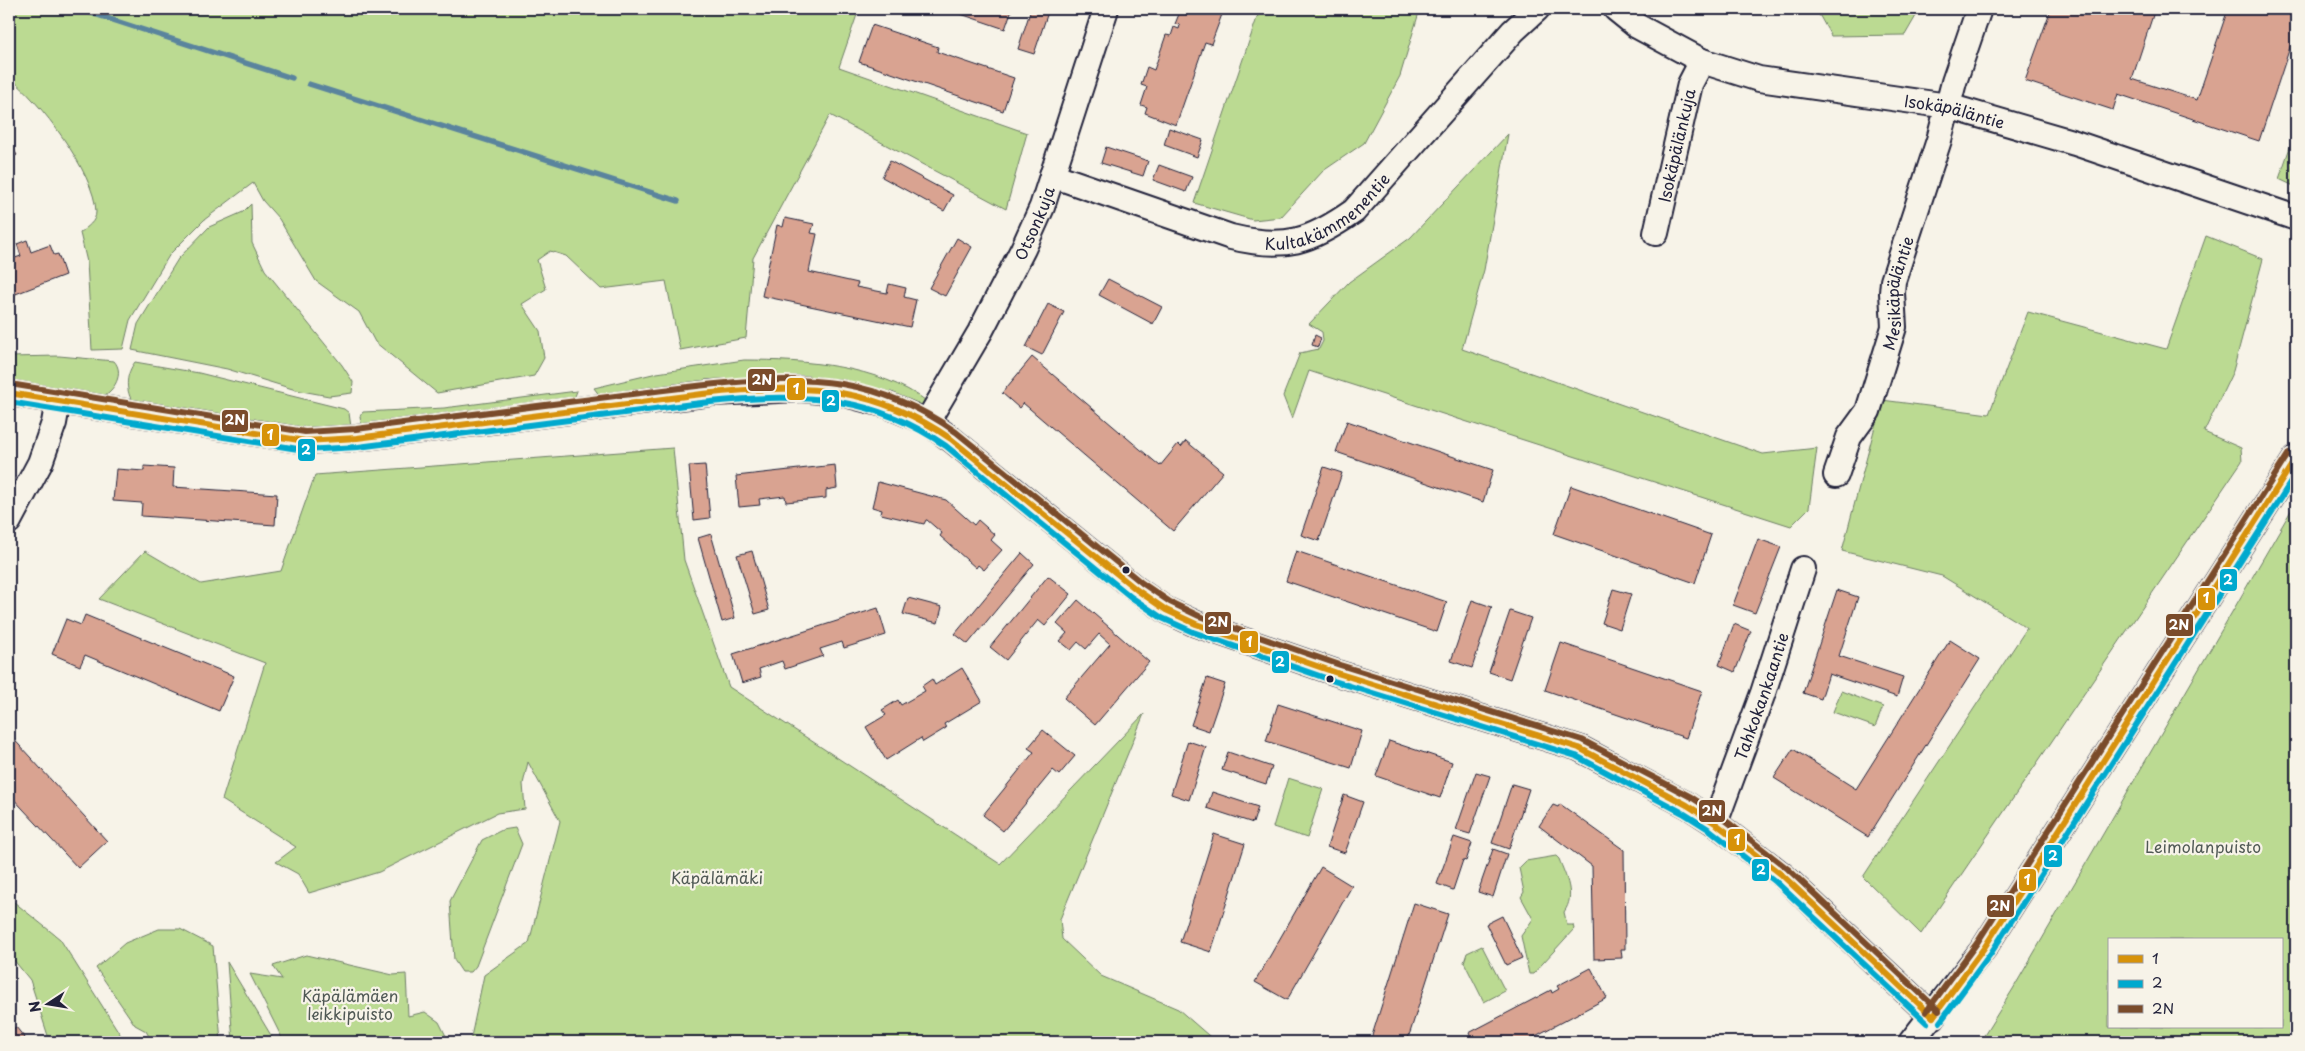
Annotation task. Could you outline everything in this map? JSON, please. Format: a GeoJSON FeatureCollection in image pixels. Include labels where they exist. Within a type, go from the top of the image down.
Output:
{"type":"FeatureCollection","features":[{"type":"Feature","properties":{"kind":"street","name":"Otsonkuja"},"geometry":{"type":"LineString","coordinates":[[927,422],[975,340],[1023,249],[1042,207],[1106,9]]}},
{"type":"Feature","properties":{"kind":"street","name":"Kultakämmenentie"},"geometry":{"type":"LineString","coordinates":[[1052,175],[1231,237],[1258,244],[1286,244],[1308,238],[1334,226],[1354,211],[1513,31],[1537,9]]}},
{"type":"Feature","properties":{"kind":"street","name":"Isokäpäläntie"},"geometry":{"type":"LineString","coordinates":[[1616,9],[1637,26],[1702,61],[1759,79],[1948,106],[2075,143],[2296,219]]}},
{"type":"Feature","properties":{"kind":"street","name":"Mesikäpäläntie"},"geometry":{"type":"LineString","coordinates":[[1836,475],[1848,437],[1868,411],[1894,327],[1893,281],[1940,140],[1948,106],[1978,9]]}},
{"type":"Feature","properties":{"kind":"street","name":"Isokäpälänkuja"},"geometry":{"type":"LineString","coordinates":[[1656,233],[1690,84],[1702,61]]}},
{"type":"Feature","properties":{"kind":"street"},"geometry":{"type":"LineString","coordinates":[[9,393],[305,441],[357,438],[712,393],[800,389],[841,393],[887,405],[927,422],[951,439],[1137,590],[1166,610],[1196,624],[1337,673],[1579,748],[1687,805],[1715,823],[1782,874],[1932,1017]]}},
{"type":"Feature","properties":{"kind":"street"},"geometry":{"type":"LineString","coordinates":[[9,521],[40,463],[54,423],[58,401]]}},
{"type":"Feature","properties":{"kind":"street"},"geometry":{"type":"LineString","coordinates":[[1911,1042],[1984,948],[2296,458]]}},
{"type":"Feature","properties":{"kind":"street","name":"Tahkokankaantie"},"geometry":{"type":"LineString","coordinates":[[1715,823],[1763,693],[1804,569]]}},
{"type":"Feature","properties":{"kind":"green space"},"geometry":{"type":"Polygon","coordinates":[[[9,9],[859,9],[839,67],[1027,133],[1006,209],[830,115],[753,258],[746,338],[680,350],[666,281],[601,289],[566,256],[550,251],[537,260],[546,289],[522,304],[540,331],[544,358],[534,376],[437,393],[375,342],[359,312],[316,281],[279,219],[263,201],[253,183],[204,220],[170,254],[130,320],[123,349],[92,350],[87,262],[80,233],[91,224],[96,216],[93,196],[76,158],[63,138],[35,102],[9,77],[9,9]]]}},
{"type":"Feature","properties":{"kind":"green space"},"geometry":{"type":"Polygon","coordinates":[[[1260,9],[1420,9],[1400,76],[1364,143],[1323,171],[1281,217],[1253,220],[1194,203],[1260,9]]]}},
{"type":"Feature","properties":{"kind":"green space"},"geometry":{"type":"Polygon","coordinates":[[[1816,9],[1920,9],[1905,35],[1831,36],[1816,9]]]}},
{"type":"Feature","properties":{"kind":"green space"},"geometry":{"type":"Polygon","coordinates":[[[2296,130],[2296,187],[2279,179],[2296,130]]]}},
{"type":"Feature","properties":{"kind":"green space"},"geometry":{"type":"Polygon","coordinates":[[[1508,134],[1484,270],[1462,349],[1763,454],[1817,448],[1809,508],[1791,526],[1309,371],[1292,419],[1283,396],[1300,353],[1319,349],[1323,341],[1322,332],[1309,324],[1349,282],[1410,238],[1508,134]]]}},
{"type":"Feature","properties":{"kind":"green space"},"geometry":{"type":"Polygon","coordinates":[[[251,204],[252,243],[265,270],[342,365],[353,382],[352,393],[329,396],[296,390],[227,369],[132,350],[138,324],[178,259],[209,227],[243,212],[251,204]]]}},
{"type":"Feature","properties":{"kind":"green space"},"geometry":{"type":"Polygon","coordinates":[[[2206,236],[2263,259],[2233,371],[2204,432],[2241,448],[2242,461],[1921,934],[1863,877],[2027,628],[1942,576],[1842,551],[1882,400],[1989,414],[2028,312],[2166,349],[2206,236]]]}},
{"type":"Feature","properties":{"kind":"green space"},"geometry":{"type":"Polygon","coordinates":[[[59,356],[114,361],[117,366],[118,376],[114,387],[101,397],[9,382],[9,357],[59,356]]]}},
{"type":"Feature","properties":{"kind":"green space"},"geometry":{"type":"Polygon","coordinates":[[[744,360],[792,361],[864,372],[908,390],[928,402],[918,406],[799,377],[771,378],[600,396],[594,388],[657,373],[744,360]]]}},
{"type":"Feature","properties":{"kind":"green space"},"geometry":{"type":"Polygon","coordinates":[[[135,362],[199,373],[344,409],[349,413],[351,427],[326,430],[303,429],[132,401],[128,391],[128,381],[130,371],[135,362]]]}},
{"type":"Feature","properties":{"kind":"green space"},"geometry":{"type":"Polygon","coordinates":[[[577,391],[574,399],[361,425],[360,416],[363,412],[444,408],[577,391]]]}},
{"type":"Feature","properties":{"kind":"green space","name":"Käpälämäki"},"geometry":{"type":"Polygon","coordinates":[[[673,448],[684,560],[729,687],[1000,864],[1144,714],[1060,919],[1062,939],[1101,976],[1178,1009],[1216,1042],[470,1042],[484,975],[529,943],[560,821],[528,762],[523,784],[525,809],[497,813],[379,872],[309,893],[298,874],[276,862],[296,847],[222,800],[265,663],[99,599],[145,551],[201,584],[281,571],[315,475],[673,448]]]}},
{"type":"Feature","properties":{"kind":"green space","name":"Leimolanpuisto"},"geometry":{"type":"Polygon","coordinates":[[[2296,502],[2296,1042],[1980,1042],[2013,989],[2296,502]]]}},
{"type":"Feature","properties":{"kind":"green space"},"geometry":{"type":"Polygon","coordinates":[[[1841,691],[1883,707],[1875,727],[1833,712],[1841,691]]]}},
{"type":"Feature","properties":{"kind":"green space"},"geometry":{"type":"Polygon","coordinates":[[[1288,778],[1323,789],[1307,838],[1273,827],[1288,778]]]}},
{"type":"Feature","properties":{"kind":"green space"},"geometry":{"type":"Polygon","coordinates":[[[515,828],[522,844],[476,966],[471,972],[462,972],[454,960],[450,901],[482,840],[502,830],[515,828]]]}},
{"type":"Feature","properties":{"kind":"green space"},"geometry":{"type":"Polygon","coordinates":[[[1556,856],[1559,859],[1569,886],[1568,906],[1564,912],[1567,925],[1573,925],[1574,929],[1533,974],[1529,974],[1521,936],[1533,919],[1521,897],[1524,892],[1519,868],[1526,861],[1556,856]]]}},
{"type":"Feature","properties":{"kind":"green space"},"geometry":{"type":"Polygon","coordinates":[[[9,898],[60,939],[125,1042],[50,1042],[30,980],[9,954],[9,898]]]}},
{"type":"Feature","properties":{"kind":"green space"},"geometry":{"type":"Polygon","coordinates":[[[159,929],[180,929],[213,946],[221,1042],[152,1042],[146,1031],[135,1025],[96,968],[125,943],[159,929]]]}},
{"type":"Feature","properties":{"kind":"green space"},"geometry":{"type":"Polygon","coordinates":[[[1482,946],[1505,991],[1484,1002],[1464,962],[1467,953],[1482,946]]]}},
{"type":"Feature","properties":{"kind":"green space","name":"Käpälämäen leikkipuisto"},"geometry":{"type":"Polygon","coordinates":[[[306,955],[393,975],[406,974],[408,1016],[425,1012],[439,1022],[449,1042],[284,1042],[250,974],[282,979],[273,966],[306,955]]]}},
{"type":"Feature","properties":{"kind":"green space"},"geometry":{"type":"Polygon","coordinates":[[[227,962],[275,1042],[233,1042],[227,962]]]}},
{"type":"Feature","properties":{"kind":"building"},"geometry":{"type":"Polygon","coordinates":[[[946,9],[1012,9],[1005,29],[946,9]]]}},
{"type":"Feature","properties":{"kind":"building"},"geometry":{"type":"Polygon","coordinates":[[[1031,9],[1049,9],[1034,54],[1018,49],[1031,9]]]}},
{"type":"Feature","properties":{"kind":"building"},"geometry":{"type":"Polygon","coordinates":[[[1181,9],[1224,9],[1211,44],[1205,42],[1176,125],[1145,113],[1147,107],[1141,105],[1147,87],[1141,85],[1147,67],[1154,70],[1166,35],[1171,36],[1174,27],[1179,29],[1180,25],[1175,24],[1181,9]]]}},
{"type":"Feature","properties":{"kind":"building"},"geometry":{"type":"Polygon","coordinates":[[[2051,9],[2155,9],[2132,79],[2197,100],[2228,9],[2296,9],[2296,29],[2259,141],[2118,94],[2113,110],[2025,81],[2051,9]]]}},
{"type":"Feature","properties":{"kind":"building"},"geometry":{"type":"Polygon","coordinates":[[[872,25],[938,47],[937,52],[1014,78],[1003,111],[859,62],[872,25]]]}},
{"type":"Feature","properties":{"kind":"building"},"geometry":{"type":"Polygon","coordinates":[[[1169,128],[1203,140],[1197,157],[1164,145],[1169,128]]]}},
{"type":"Feature","properties":{"kind":"building"},"geometry":{"type":"Polygon","coordinates":[[[9,143],[17,155],[9,160],[9,143]]]}},
{"type":"Feature","properties":{"kind":"building"},"geometry":{"type":"Polygon","coordinates":[[[1106,147],[1148,161],[1143,176],[1101,163],[1106,147]]]}},
{"type":"Feature","properties":{"kind":"building"},"geometry":{"type":"Polygon","coordinates":[[[890,161],[953,195],[944,211],[882,177],[890,161]]]}},
{"type":"Feature","properties":{"kind":"building"},"geometry":{"type":"Polygon","coordinates":[[[1159,165],[1192,177],[1186,192],[1153,180],[1159,165]]]}},
{"type":"Feature","properties":{"kind":"building"},"geometry":{"type":"Polygon","coordinates":[[[785,218],[814,224],[811,233],[817,234],[809,272],[858,283],[856,287],[887,293],[889,284],[906,288],[904,297],[916,300],[910,327],[762,296],[777,225],[783,227],[785,218]]]}},
{"type":"Feature","properties":{"kind":"building"},"geometry":{"type":"Polygon","coordinates":[[[957,238],[972,247],[945,296],[929,288],[957,238]]]}},
{"type":"Feature","properties":{"kind":"building"},"geometry":{"type":"Polygon","coordinates":[[[27,240],[31,252],[50,245],[54,255],[58,254],[65,275],[13,295],[11,289],[9,290],[9,260],[21,256],[17,244],[27,240]]]}},
{"type":"Feature","properties":{"kind":"building"},"geometry":{"type":"Polygon","coordinates":[[[1108,279],[1162,307],[1153,324],[1099,295],[1108,279]]]}},
{"type":"Feature","properties":{"kind":"building"},"geometry":{"type":"Polygon","coordinates":[[[1048,304],[1064,312],[1042,355],[1026,347],[1048,304]]]}},
{"type":"Feature","properties":{"kind":"building"},"geometry":{"type":"Polygon","coordinates":[[[1315,335],[1321,338],[1318,347],[1312,345],[1315,335]]]}},
{"type":"Feature","properties":{"kind":"building"},"geometry":{"type":"Polygon","coordinates":[[[1032,357],[1160,466],[1178,444],[1181,447],[1186,441],[1223,472],[1173,531],[1023,403],[1019,408],[1002,393],[1032,357]]]}},
{"type":"Feature","properties":{"kind":"building"},"geometry":{"type":"Polygon","coordinates":[[[1347,421],[1493,470],[1483,502],[1336,452],[1347,421]]]}},
{"type":"Feature","properties":{"kind":"building"},"geometry":{"type":"Polygon","coordinates":[[[705,465],[710,518],[694,520],[689,466],[705,465]]]}},
{"type":"Feature","properties":{"kind":"building"},"geometry":{"type":"Polygon","coordinates":[[[835,465],[837,488],[826,490],[826,498],[786,502],[785,496],[759,499],[760,505],[739,507],[736,476],[835,465]]]}},
{"type":"Feature","properties":{"kind":"building"},"geometry":{"type":"Polygon","coordinates":[[[144,466],[174,468],[173,487],[277,494],[275,525],[141,516],[142,503],[113,501],[116,469],[144,471],[144,466]]]}},
{"type":"Feature","properties":{"kind":"building"},"geometry":{"type":"Polygon","coordinates":[[[1324,467],[1342,473],[1319,541],[1301,535],[1324,467]]]}},
{"type":"Feature","properties":{"kind":"building"},"geometry":{"type":"Polygon","coordinates":[[[878,482],[946,500],[974,525],[978,520],[995,535],[991,540],[1002,550],[984,570],[978,565],[976,568],[940,536],[942,533],[927,520],[924,524],[881,514],[882,510],[872,507],[878,482]]]}},
{"type":"Feature","properties":{"kind":"building"},"geometry":{"type":"Polygon","coordinates":[[[1571,486],[1711,535],[1695,583],[1554,534],[1571,486]]]}},
{"type":"Feature","properties":{"kind":"building"},"geometry":{"type":"Polygon","coordinates":[[[711,534],[735,618],[722,622],[698,538],[711,534]]]}},
{"type":"Feature","properties":{"kind":"building"},"geometry":{"type":"Polygon","coordinates":[[[1758,539],[1781,547],[1755,613],[1733,605],[1758,539]]]}},
{"type":"Feature","properties":{"kind":"building"},"geometry":{"type":"Polygon","coordinates":[[[752,551],[769,610],[755,614],[737,555],[752,551]]]}},
{"type":"Feature","properties":{"kind":"building"},"geometry":{"type":"Polygon","coordinates":[[[1296,551],[1447,602],[1437,632],[1286,581],[1296,551]]]}},
{"type":"Feature","properties":{"kind":"building"},"geometry":{"type":"Polygon","coordinates":[[[1022,553],[1034,564],[968,644],[955,634],[1022,553]]]}},
{"type":"Feature","properties":{"kind":"building"},"geometry":{"type":"Polygon","coordinates":[[[1048,576],[1071,594],[1045,626],[1038,620],[1006,660],[990,647],[1048,576]]]}},
{"type":"Feature","properties":{"kind":"building"},"geometry":{"type":"Polygon","coordinates":[[[1613,589],[1631,594],[1620,629],[1602,623],[1613,589]]]}},
{"type":"Feature","properties":{"kind":"building"},"geometry":{"type":"Polygon","coordinates":[[[1837,590],[1858,597],[1839,656],[1903,677],[1897,697],[1829,674],[1821,699],[1803,693],[1837,590]]]}},
{"type":"Feature","properties":{"kind":"building"},"geometry":{"type":"Polygon","coordinates":[[[908,598],[942,607],[938,623],[903,614],[908,598]]]}},
{"type":"Feature","properties":{"kind":"building"},"geometry":{"type":"Polygon","coordinates":[[[1078,600],[1149,662],[1095,725],[1064,698],[1110,644],[1099,634],[1086,649],[1078,642],[1071,650],[1060,641],[1067,633],[1057,624],[1078,600]]]}},
{"type":"Feature","properties":{"kind":"building"},"geometry":{"type":"Polygon","coordinates":[[[1472,600],[1492,607],[1472,668],[1451,661],[1472,600]]]}},
{"type":"Feature","properties":{"kind":"building"},"geometry":{"type":"Polygon","coordinates":[[[878,608],[886,635],[844,648],[842,642],[820,649],[823,656],[785,669],[782,661],[759,669],[761,677],[742,683],[733,654],[878,608]]]}},
{"type":"Feature","properties":{"kind":"building"},"geometry":{"type":"Polygon","coordinates":[[[1510,611],[1531,618],[1510,679],[1489,672],[1510,611]]]}},
{"type":"Feature","properties":{"kind":"building"},"geometry":{"type":"Polygon","coordinates":[[[85,615],[234,676],[219,711],[85,655],[80,666],[52,654],[66,619],[81,625],[85,615]]]}},
{"type":"Feature","properties":{"kind":"building"},"geometry":{"type":"Polygon","coordinates":[[[1734,624],[1751,631],[1735,672],[1719,665],[1734,624]]]}},
{"type":"Feature","properties":{"kind":"building"},"geometry":{"type":"Polygon","coordinates":[[[1950,640],[1980,659],[1868,837],[1774,778],[1793,749],[1856,789],[1950,640]]]}},
{"type":"Feature","properties":{"kind":"building"},"geometry":{"type":"Polygon","coordinates":[[[1561,643],[1702,691],[1686,738],[1545,690],[1561,643]]]}},
{"type":"Feature","properties":{"kind":"building"},"geometry":{"type":"Polygon","coordinates":[[[962,668],[982,701],[944,724],[946,728],[923,742],[921,738],[886,760],[866,727],[886,715],[882,710],[898,700],[901,705],[925,691],[922,686],[932,679],[935,685],[962,668]]]}},
{"type":"Feature","properties":{"kind":"building"},"geometry":{"type":"Polygon","coordinates":[[[1207,678],[1225,684],[1209,731],[1191,725],[1207,678]]]}},
{"type":"Feature","properties":{"kind":"building"},"geometry":{"type":"Polygon","coordinates":[[[1278,704],[1362,731],[1351,768],[1266,741],[1278,704]]]}},
{"type":"Feature","properties":{"kind":"building"},"geometry":{"type":"Polygon","coordinates":[[[1043,730],[1075,756],[1059,775],[1053,770],[1003,831],[983,815],[1034,752],[1028,748],[1043,730]]]}},
{"type":"Feature","properties":{"kind":"building"},"geometry":{"type":"Polygon","coordinates":[[[9,734],[107,841],[78,868],[9,794],[9,734]]]}},
{"type":"Feature","properties":{"kind":"building"},"geometry":{"type":"Polygon","coordinates":[[[1188,741],[1206,747],[1189,800],[1171,794],[1188,741]]]}},
{"type":"Feature","properties":{"kind":"building"},"geometry":{"type":"Polygon","coordinates":[[[1389,741],[1452,762],[1440,798],[1376,776],[1389,741]]]}},
{"type":"Feature","properties":{"kind":"building"},"geometry":{"type":"Polygon","coordinates":[[[1228,752],[1272,767],[1266,784],[1222,770],[1228,752]]]}},
{"type":"Feature","properties":{"kind":"building"},"geometry":{"type":"Polygon","coordinates":[[[1476,772],[1490,776],[1470,834],[1456,830],[1476,772]]]}},
{"type":"Feature","properties":{"kind":"building"},"geometry":{"type":"Polygon","coordinates":[[[1512,784],[1529,789],[1509,849],[1492,843],[1512,784]]]}},
{"type":"Feature","properties":{"kind":"building"},"geometry":{"type":"Polygon","coordinates":[[[1212,792],[1258,807],[1253,823],[1207,808],[1212,792]]]}},
{"type":"Feature","properties":{"kind":"building"},"geometry":{"type":"Polygon","coordinates":[[[1344,795],[1363,802],[1345,853],[1327,847],[1344,795]]]}},
{"type":"Feature","properties":{"kind":"building"},"geometry":{"type":"Polygon","coordinates":[[[1560,804],[1624,850],[1625,949],[1621,949],[1622,958],[1594,959],[1592,866],[1539,826],[1553,805],[1558,807],[1560,804]]]}},
{"type":"Feature","properties":{"kind":"building"},"geometry":{"type":"Polygon","coordinates":[[[1214,834],[1245,844],[1211,952],[1180,942],[1214,834]]]}},
{"type":"Feature","properties":{"kind":"building"},"geometry":{"type":"Polygon","coordinates":[[[1454,837],[1472,843],[1466,861],[1463,860],[1453,890],[1437,884],[1454,837]]]}},
{"type":"Feature","properties":{"kind":"building"},"geometry":{"type":"Polygon","coordinates":[[[1493,849],[1507,854],[1493,897],[1478,892],[1493,849]]]}},
{"type":"Feature","properties":{"kind":"building"},"geometry":{"type":"Polygon","coordinates":[[[1321,867],[1352,886],[1287,1000],[1255,982],[1321,867]]]}},
{"type":"Feature","properties":{"kind":"building"},"geometry":{"type":"Polygon","coordinates":[[[1414,903],[1448,914],[1407,1042],[1370,1042],[1414,903]]]}},
{"type":"Feature","properties":{"kind":"building"},"geometry":{"type":"Polygon","coordinates":[[[1502,916],[1522,958],[1506,965],[1486,924],[1502,916]]]}},
{"type":"Feature","properties":{"kind":"building"},"geometry":{"type":"Polygon","coordinates":[[[1591,968],[1607,998],[1524,1042],[1473,1042],[1469,1033],[1551,990],[1552,993],[1559,989],[1557,986],[1591,968]]]}},
{"type":"Feature","properties":{"kind":"building"},"geometry":{"type":"Polygon","coordinates":[[[16,1027],[28,1042],[13,1042],[9,1038],[9,1032],[16,1027]]]}},
{"type":"Feature","properties":{"kind":"waterway"},"geometry":{"type":"LineString","coordinates":[[79,9],[292,78]]}},
{"type":"Feature","properties":{"kind":"waterway"},"geometry":{"type":"LineString","coordinates":[[309,84],[678,201]]}},
{"type":"Feature","properties":{"kind":"transit line","name":"2N"},"geometry":{"type":"LineString","coordinates":[[10,384],[305,432],[356,429],[732,382],[815,381],[842,384],[872,391],[916,408],[956,432],[1142,583],[1170,602],[1199,616],[1340,665],[1582,740],[1691,797],[1720,816],[1788,869],[1939,1011]]}},
{"type":"Feature","properties":{"kind":"transit line","name":"1"},"geometry":{"type":"LineString","coordinates":[[9,393],[305,441],[357,438],[734,391],[762,389],[816,390],[841,393],[870,400],[912,416],[951,439],[1137,590],[1166,610],[1196,624],[1337,673],[1579,748],[1687,805],[1715,823],[1782,875],[1933,1017]]}},
{"type":"Feature","properties":{"kind":"transit line","name":"2"},"geometry":{"type":"LineString","coordinates":[[9,402],[304,450],[358,447],[731,400],[759,398],[813,399],[867,408],[908,424],[946,446],[1131,597],[1162,618],[1193,632],[1334,681],[1576,756],[1683,813],[1710,830],[1776,882],[1927,1023]]}},
{"type":"Feature","properties":{"kind":"transit line","name":"2N"},"geometry":{"type":"LineString","coordinates":[[1926,1012],[1977,943],[2289,453]]}},
{"type":"Feature","properties":{"kind":"transit line","name":"1"},"geometry":{"type":"LineString","coordinates":[[1933,1017],[1984,948],[2296,458]]}},
{"type":"Feature","properties":{"kind":"transit line","name":"2"},"geometry":{"type":"LineString","coordinates":[[1940,1022],[1991,953],[2296,474]]}}]}
